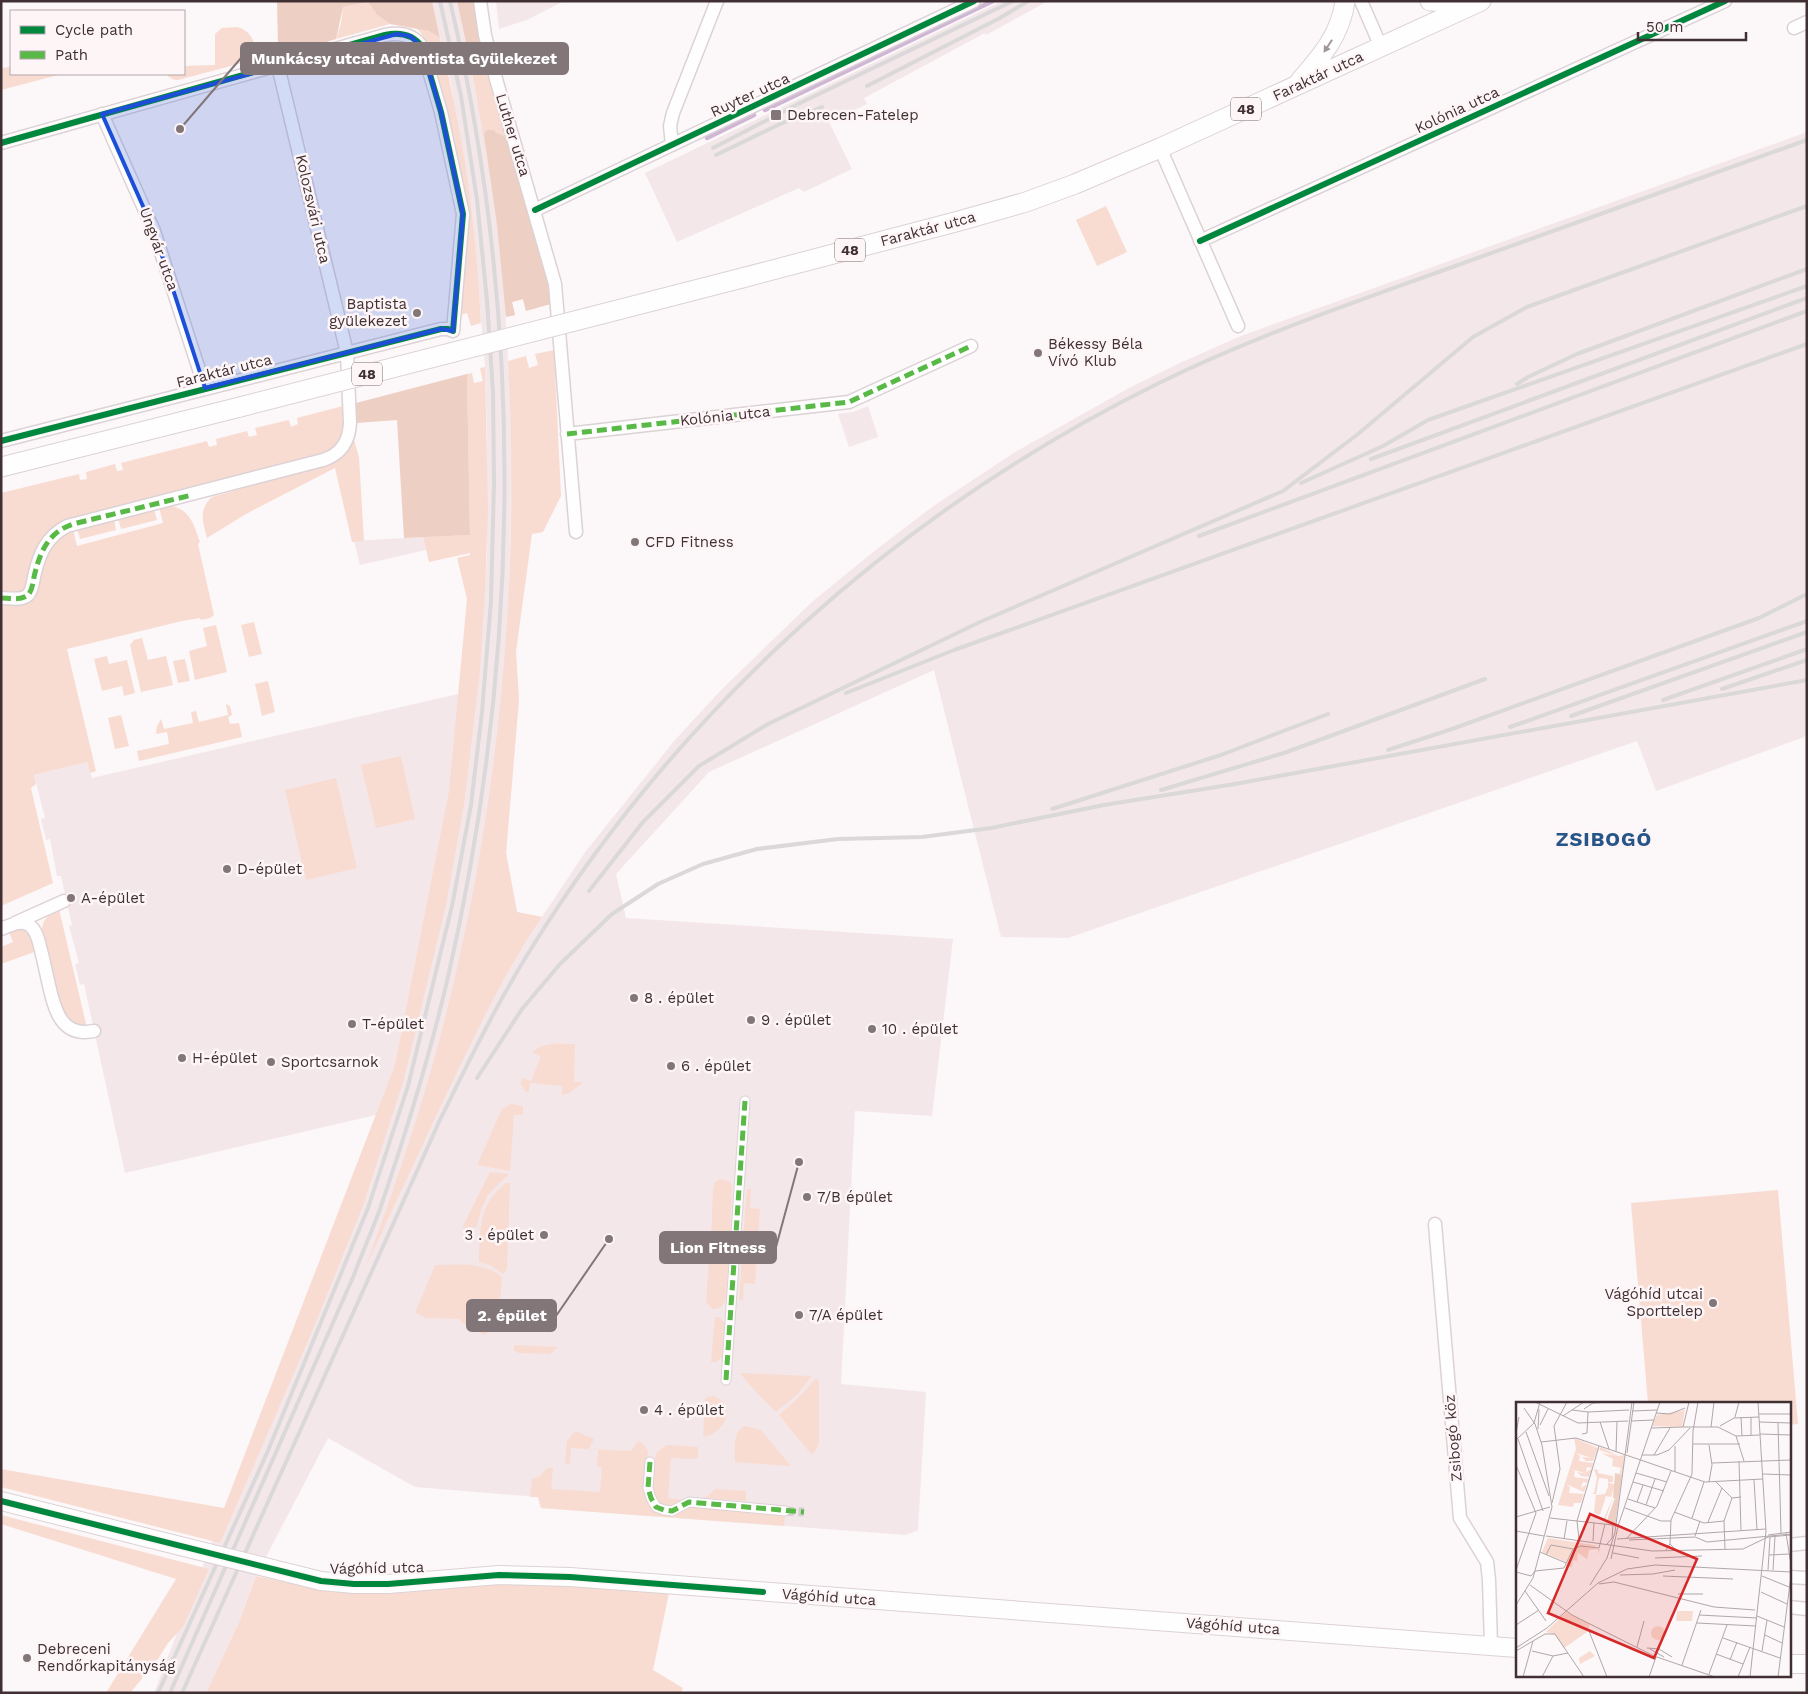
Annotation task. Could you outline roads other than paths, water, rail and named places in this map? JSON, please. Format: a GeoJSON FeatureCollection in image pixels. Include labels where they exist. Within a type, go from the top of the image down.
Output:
{"type":"FeatureCollection","features":[{"type":"Feature","properties":{"kind":"main road"},"geometry":{"type":"LineString","coordinates":[[1295,86],[1313,67],[1332,42],[1340,24],[1345,1]]}},
{"type":"Feature","properties":{"kind":"main road"},"geometry":{"type":"LineString","coordinates":[[1430,1],[1479,2]]}},
{"type":"Feature","properties":{"kind":"main road","name":"Faraktár utca"},"geometry":{"type":"LineString","coordinates":[[1,467],[922,232],[1026,202],[1075,184],[1160,148],[1479,2]]}},
{"type":"Feature","properties":{"kind":"main road","name":"Vágóhíd utca"},"geometry":{"type":"LineString","coordinates":[[1,1501],[321,1581],[354,1584],[388,1584],[499,1575],[570,1577],[1516,1648]]}},
{"type":"Feature","properties":{"kind":"main road"},"geometry":{"type":"LineString","coordinates":[[1790,1664],[1807,1664]]}},
{"type":"Feature","properties":{"kind":"street","name":"Luther utca"},"geometry":{"type":"LineString","coordinates":[[480,1],[484,30],[492,62],[555,284],[567,434]]}},
{"type":"Feature","properties":{"kind":"street"},"geometry":{"type":"LineString","coordinates":[[672,145],[670,126],[672,113],[716,1]]}},
{"type":"Feature","properties":{"kind":"street","name":"Ruyter utca"},"geometry":{"type":"LineString","coordinates":[[535,210],[974,1]]}},
{"type":"Feature","properties":{"kind":"street"},"geometry":{"type":"LineString","coordinates":[[1361,1],[1381,47]]}},
{"type":"Feature","properties":{"kind":"street","name":"Kolónia utca"},"geometry":{"type":"LineString","coordinates":[[1200,240],[1725,1]]}},
{"type":"Feature","properties":{"kind":"street"},"geometry":{"type":"LineString","coordinates":[[1794,28],[1807,22]]}},
{"type":"Feature","properties":{"kind":"street","name":"Faraktár utca"},"geometry":{"type":"LineString","coordinates":[[1,441],[441,329],[453,331],[463,214],[441,112],[422,47],[410,36],[392,34],[278,66]]}},
{"type":"Feature","properties":{"kind":"street"},"geometry":{"type":"LineString","coordinates":[[1,143],[278,66]]}},
{"type":"Feature","properties":{"kind":"street","name":"Kolozsvári utca"},"geometry":{"type":"LineString","coordinates":[[278,66],[347,353]]}},
{"type":"Feature","properties":{"kind":"street","name":"Ungvár utca"},"geometry":{"type":"LineString","coordinates":[[102,114],[141,197],[154,231],[205,388]]}},
{"type":"Feature","properties":{"kind":"street"},"geometry":{"type":"LineString","coordinates":[[1160,148],[1238,326]]}},
{"type":"Feature","properties":{"kind":"street","name":"Kolónia utca"},"geometry":{"type":"LineString","coordinates":[[567,434],[849,402],[971,346]]}},
{"type":"Feature","properties":{"kind":"street"},"geometry":{"type":"LineString","coordinates":[[1,598],[18,599],[27,596],[31,589],[38,558],[44,545],[55,534],[70,525],[323,460],[335,454],[345,444],[350,429],[347,353]]}},
{"type":"Feature","properties":{"kind":"street"},"geometry":{"type":"LineString","coordinates":[[567,434],[576,532]]}},
{"type":"Feature","properties":{"kind":"street"},"geometry":{"type":"LineString","coordinates":[[1,929],[64,901]]}},
{"type":"Feature","properties":{"kind":"street"},"geometry":{"type":"LineString","coordinates":[[15,922],[21,922],[30,926],[36,933],[53,1004],[59,1017],[68,1027],[74,1030],[87,1033],[94,1031]]}},
{"type":"Feature","properties":{"kind":"street"},"geometry":{"type":"LineString","coordinates":[[726,1380],[745,1101]]}},
{"type":"Feature","properties":{"kind":"street","name":"Zsibogó köz"},"geometry":{"type":"LineString","coordinates":[[1435,1224],[1460,1518],[1487,1562],[1491,1646]]}},
{"type":"Feature","properties":{"kind":"street"},"geometry":{"type":"LineString","coordinates":[[650,1462],[648,1488],[656,1507],[664,1510],[680,1509],[689,1502],[786,1511]]}},
{"type":"Feature","properties":{"kind":"street"},"geometry":{"type":"LineString","coordinates":[[1790,1545],[1807,1543]]}},
{"type":"Feature","properties":{"kind":"street"},"geometry":{"type":"LineString","coordinates":[[1790,1577],[1807,1578]]}},
{"type":"Feature","properties":{"kind":"street"},"geometry":{"type":"LineString","coordinates":[[1790,1607],[1807,1608]]}},
{"type":"Feature","properties":{"kind":"waterway"},"geometry":{"type":"LineString","coordinates":[[765,110],[993,1]]}},
{"type":"Feature","properties":{"kind":"waterway"},"geometry":{"type":"LineString","coordinates":[[707,138],[754,115]]}},
{"type":"Feature","properties":{"kind":"tunnel"},"geometry":{"type":"LineString","coordinates":[[785,1511],[804,1512]]}},
{"type":"Feature","properties":{"kind":"railway"},"geometry":{"type":"LineString","coordinates":[[158,1693],[267,1453],[368,1208],[408,1086],[452,906],[471,805],[482,712],[491,601],[494,483],[493,392],[487,301],[477,200],[461,96],[440,1]]}},
{"type":"Feature","properties":{"kind":"railway"},"geometry":{"type":"LineString","coordinates":[[170,1693],[354,1275],[380,1209],[408,1123],[433,1035],[448,977],[472,856],[490,734],[500,612],[504,489],[502,366],[492,244],[474,122],[450,1]]}},
{"type":"Feature","properties":{"kind":"railway"},"geometry":{"type":"LineString","coordinates":[[713,148],[798,104],[1013,1]]}},
{"type":"Feature","properties":{"kind":"railway"},"geometry":{"type":"LineString","coordinates":[[867,86],[1000,18],[1028,1]]}},
{"type":"Feature","properties":{"kind":"railway"},"geometry":{"type":"LineString","coordinates":[[716,155],[780,124],[822,107]]}},
{"type":"Feature","properties":{"kind":"railway"},"geometry":{"type":"LineString","coordinates":[[182,1693],[439,1122],[482,1036],[529,952],[589,862],[655,778],[727,698],[804,623],[886,554],[973,491],[1064,434],[1159,383],[1228,351],[1335,309],[1807,140]]}},
{"type":"Feature","properties":{"kind":"railway"},"geometry":{"type":"LineString","coordinates":[[589,891],[643,822],[699,766],[768,724],[980,622],[1283,491],[1358,434],[1473,337],[1527,307],[1807,206]]}},
{"type":"Feature","properties":{"kind":"railway"},"geometry":{"type":"LineString","coordinates":[[1517,384],[1577,354],[1807,269]]}},
{"type":"Feature","properties":{"kind":"railway"},"geometry":{"type":"LineString","coordinates":[[1301,483],[1383,446],[1428,420],[1807,286]]}},
{"type":"Feature","properties":{"kind":"railway"},"geometry":{"type":"LineString","coordinates":[[1371,459],[1807,298]]}},
{"type":"Feature","properties":{"kind":"railway"},"geometry":{"type":"LineString","coordinates":[[1199,536],[1807,311]]}},
{"type":"Feature","properties":{"kind":"railway"},"geometry":{"type":"LineString","coordinates":[[846,693],[954,650],[1807,344]]}},
{"type":"Feature","properties":{"kind":"railway"},"geometry":{"type":"LineString","coordinates":[[1388,750],[1452,729],[1759,618],[1807,594]]}},
{"type":"Feature","properties":{"kind":"railway"},"geometry":{"type":"LineString","coordinates":[[1510,727],[1807,621]]}},
{"type":"Feature","properties":{"kind":"railway"},"geometry":{"type":"LineString","coordinates":[[1571,716],[1807,632]]}},
{"type":"Feature","properties":{"kind":"railway"},"geometry":{"type":"LineString","coordinates":[[1663,700],[1807,649]]}},
{"type":"Feature","properties":{"kind":"railway"},"geometry":{"type":"LineString","coordinates":[[1722,689],[1807,660]]}},
{"type":"Feature","properties":{"kind":"railway"},"geometry":{"type":"LineString","coordinates":[[1161,790],[1284,753],[1485,679]]}},
{"type":"Feature","properties":{"kind":"railway"},"geometry":{"type":"LineString","coordinates":[[477,1078],[522,1009],[560,964],[612,914],[658,884],[703,864],[757,849],[838,839],[922,837],[991,828],[1104,805],[1235,784],[1807,680]]}},
{"type":"Feature","properties":{"kind":"railway"},"geometry":{"type":"LineString","coordinates":[[1052,809],[1221,755],[1328,714]]}},
{"type":"Feature","properties":{"kind":"place","name":"Debrecen-Fatelep"},"geometry":{"type":"Point","coordinates":[776,115]}},
{"type":"Feature","properties":{"kind":"place","name":"Munkácsy utcai Adventista Gyülekezet"},"geometry":{"type":"Point","coordinates":[180,129]}},
{"type":"Feature","properties":{"kind":"place","name":"Baptista gyülekezet"},"geometry":{"type":"Point","coordinates":[417,313]}},
{"type":"Feature","properties":{"kind":"place","name":"Békessy Béla Vívó Klub"},"geometry":{"type":"Point","coordinates":[1038,353]}},
{"type":"Feature","properties":{"kind":"place","name":"CFD Fitness"},"geometry":{"type":"Point","coordinates":[635,542]}},
{"type":"Feature","properties":{"kind":"place","name":"D-épület"},"geometry":{"type":"Point","coordinates":[227,869]}},
{"type":"Feature","properties":{"kind":"place","name":"A-épület"},"geometry":{"type":"Point","coordinates":[71,898]}},
{"type":"Feature","properties":{"kind":"place","name":"8 . épület"},"geometry":{"type":"Point","coordinates":[634,998]}},
{"type":"Feature","properties":{"kind":"place","name":"9 . épület"},"geometry":{"type":"Point","coordinates":[751,1020]}},
{"type":"Feature","properties":{"kind":"place","name":"T-épület"},"geometry":{"type":"Point","coordinates":[352,1024]}},
{"type":"Feature","properties":{"kind":"place","name":"10 . épület"},"geometry":{"type":"Point","coordinates":[872,1029]}},
{"type":"Feature","properties":{"kind":"place","name":"H-épület"},"geometry":{"type":"Point","coordinates":[182,1058]}},
{"type":"Feature","properties":{"kind":"place","name":"Sportcsarnok"},"geometry":{"type":"Point","coordinates":[271,1062]}},
{"type":"Feature","properties":{"kind":"place","name":"6 . épület"},"geometry":{"type":"Point","coordinates":[671,1066]}},
{"type":"Feature","properties":{"kind":"place","name":"Lion Fitness"},"geometry":{"type":"Point","coordinates":[799,1162]}},
{"type":"Feature","properties":{"kind":"place","name":"7/B épület"},"geometry":{"type":"Point","coordinates":[807,1197]}},
{"type":"Feature","properties":{"kind":"place","name":"3 . épület"},"geometry":{"type":"Point","coordinates":[544,1235]}},
{"type":"Feature","properties":{"kind":"place","name":"2. épület"},"geometry":{"type":"Point","coordinates":[609,1239]}},
{"type":"Feature","properties":{"kind":"place","name":"Vágóhíd utcai Sporttelep"},"geometry":{"type":"Point","coordinates":[1713,1303]}},
{"type":"Feature","properties":{"kind":"place","name":"7/A épület"},"geometry":{"type":"Point","coordinates":[799,1315]}},
{"type":"Feature","properties":{"kind":"place","name":"4 . épület"},"geometry":{"type":"Point","coordinates":[644,1410]}},
{"type":"Feature","properties":{"kind":"place","name":"Debreceni Rendőrkapitányság"},"geometry":{"type":"Point","coordinates":[27,1658]}},
{"type":"Feature","properties":{"kind":"district","name":"ZSIBOGÓ"},"geometry":{"type":"Point","coordinates":[1604,839]}}]}
